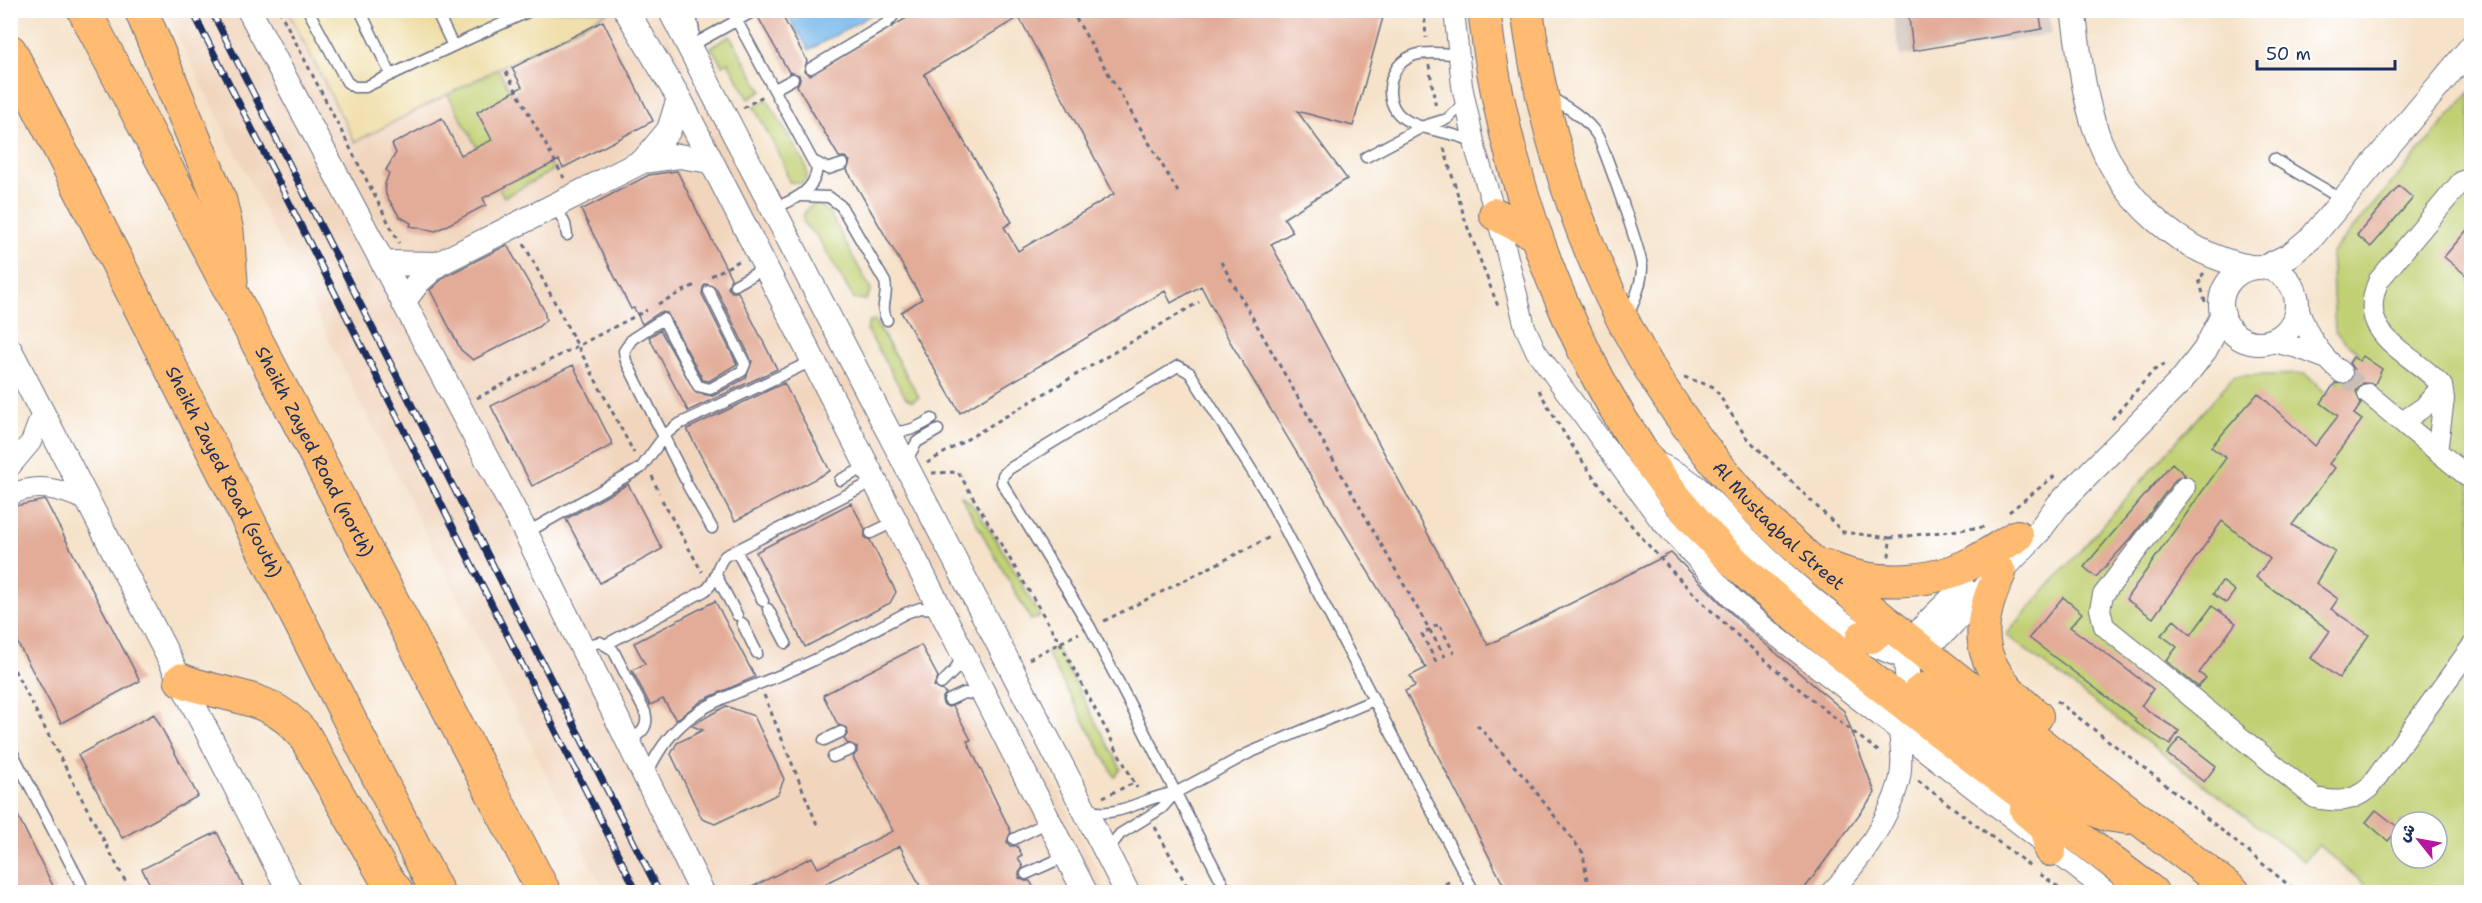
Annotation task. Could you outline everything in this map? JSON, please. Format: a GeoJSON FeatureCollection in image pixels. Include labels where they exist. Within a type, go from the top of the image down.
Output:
{"type":"FeatureCollection","features":[{"type":"Feature","properties":{"kind":"highway","name":"Sheikh Zayed Road (north)"},"geometry":{"type":"LineString","coordinates":[[84,10],[544,892]]}},
{"type":"Feature","properties":{"kind":"highway"},"geometry":{"type":"LineString","coordinates":[[141,10],[220,201],[227,231],[231,292]]}},
{"type":"Feature","properties":{"kind":"highway","name":"Sheikh Zayed Road (south)"},"geometry":{"type":"LineString","coordinates":[[10,51],[437,892]]}},
{"type":"Feature","properties":{"kind":"highway"},"geometry":{"type":"LineString","coordinates":[[181,680],[203,689],[266,703],[294,723],[304,735],[384,875],[397,892]]}},
{"type":"Feature","properties":{"kind":"main road"},"geometry":{"type":"LineString","coordinates":[[1484,10],[1505,134],[1536,235],[1589,360],[1649,461],[1705,532],[1753,580],[1803,624],[1914,719],[2006,781],[2152,892]]}},
{"type":"Feature","properties":{"kind":"main road","name":"Al Mustaqbal Street"},"geometry":{"type":"LineString","coordinates":[[1532,18],[1540,91],[1574,206],[1603,280],[1625,325],[1675,410],[1705,450],[1770,524],[1806,557],[1868,624],[1913,650],[2235,892]]}},
{"type":"Feature","properties":{"kind":"main road"},"geometry":{"type":"LineString","coordinates":[[1495,214],[1536,235]]}},
{"type":"Feature","properties":{"kind":"main road"},"geometry":{"type":"LineString","coordinates":[[1806,557],[1833,569],[1860,577],[1889,580],[1918,579],[1946,573],[1973,563],[2005,526]]}},
{"type":"Feature","properties":{"kind":"main road"},"geometry":{"type":"LineString","coordinates":[[1914,719],[1918,693],[1925,688],[1931,689],[2086,806],[2106,815],[2137,817],[2133,803],[2117,783],[2010,693],[1996,676],[1986,649],[1983,622],[1988,597],[2000,573]]}},
{"type":"Feature","properties":{"kind":"main road"},"geometry":{"type":"LineString","coordinates":[[2006,781],[2012,798],[2047,828],[2050,850]]}},
{"type":"Feature","properties":{"kind":"street"},"geometry":{"type":"LineString","coordinates":[[249,10],[526,533],[595,645],[628,742],[702,892]]}},
{"type":"Feature","properties":{"kind":"street"},"geometry":{"type":"LineString","coordinates":[[670,10],[1011,668],[1080,807],[1127,892]]}},
{"type":"Feature","properties":{"kind":"street"},"geometry":{"type":"LineString","coordinates":[[1454,10],[1457,54],[1474,142],[1530,339],[1648,505],[1708,574],[1762,626],[1914,719],[2050,850],[2107,892]]}},
{"type":"Feature","properties":{"kind":"street"},"geometry":{"type":"LineString","coordinates":[[2073,10],[2087,97],[2101,144],[2121,180],[2140,204],[2185,243],[2207,269],[2216,310],[2232,331],[2258,341],[2298,348],[2326,360]]}},
{"type":"Feature","properties":{"kind":"street"},"geometry":{"type":"LineString","coordinates":[[630,22],[679,98],[1085,892]]}},
{"type":"Feature","properties":{"kind":"street"},"geometry":{"type":"LineString","coordinates":[[1913,650],[2000,573],[2039,531],[2060,504],[2181,381],[2205,350],[2216,310],[2232,279],[2289,255],[2312,237],[2471,48]]}},
{"type":"Feature","properties":{"kind":"street"},"geometry":{"type":"LineString","coordinates":[[643,161],[669,130],[679,98]]}},
{"type":"Feature","properties":{"kind":"street"},"geometry":{"type":"LineString","coordinates":[[403,302],[418,281],[438,264],[643,161],[679,156],[710,161]]}},
{"type":"Feature","properties":{"kind":"street"},"geometry":{"type":"LineString","coordinates":[[2437,452],[2444,399],[2442,386],[2377,328],[2372,312],[2372,296],[2379,280],[2461,182],[2472,176]]}},
{"type":"Feature","properties":{"kind":"street"},"geometry":{"type":"LineString","coordinates":[[2181,381],[2213,358],[2290,327],[2296,315],[2296,297],[2312,237]]}},
{"type":"Feature","properties":{"kind":"street"},"geometry":{"type":"LineString","coordinates":[[2185,243],[2217,259],[2258,267],[2283,275],[2296,297],[2307,333],[2326,360],[2342,373]]}},
{"type":"Feature","properties":{"kind":"street"},"geometry":{"type":"LineString","coordinates":[[383,263],[438,264]]}},
{"type":"Feature","properties":{"kind":"street"},"geometry":{"type":"LineString","coordinates":[[10,350],[290,892]]}},
{"type":"Feature","properties":{"kind":"street"},"geometry":{"type":"LineString","coordinates":[[2402,422],[2424,407],[2442,386]]}},
{"type":"Feature","properties":{"kind":"street"},"geometry":{"type":"LineString","coordinates":[[2368,394],[2472,480]]}},
{"type":"Feature","properties":{"kind":"street"},"geometry":{"type":"LineString","coordinates":[[10,467],[31,442],[43,410]]}},
{"type":"Feature","properties":{"kind":"street"},"geometry":{"type":"LineString","coordinates":[[1649,461],[1674,472],[1696,487],[1768,560],[1868,624]]}},
{"type":"Feature","properties":{"kind":"street"},"geometry":{"type":"LineString","coordinates":[[10,495],[31,489],[51,488],[87,501]]}},
{"type":"Feature","properties":{"kind":"street"},"geometry":{"type":"LineString","coordinates":[[2185,488],[2103,595],[2100,609],[2104,626],[2315,798],[2340,803],[2358,797],[2369,788],[2472,646]]}},
{"type":"Feature","properties":{"kind":"street"},"geometry":{"type":"LineString","coordinates":[[1831,892],[1869,841],[1890,804],[1899,782],[1902,758],[1914,719],[1906,677],[1913,650],[1931,620],[2005,526],[2060,504]]}},
{"type":"Feature","properties":{"kind":"lane"},"geometry":{"type":"LineString","coordinates":[[308,10],[350,84],[364,87],[532,10]]}},
{"type":"Feature","properties":{"kind":"lane"},"geometry":{"type":"LineString","coordinates":[[360,10],[391,75]]}},
{"type":"Feature","properties":{"kind":"lane"},"geometry":{"type":"LineString","coordinates":[[436,10],[453,46]]}},
{"type":"Feature","properties":{"kind":"lane"},"geometry":{"type":"LineString","coordinates":[[687,43],[694,32],[690,10]]}},
{"type":"Feature","properties":{"kind":"lane"},"geometry":{"type":"LineString","coordinates":[[731,10],[817,169],[813,184],[798,197],[773,209]]}},
{"type":"Feature","properties":{"kind":"lane"},"geometry":{"type":"LineString","coordinates":[[811,68],[887,23],[893,16],[894,10]]}},
{"type":"Feature","properties":{"kind":"lane"},"geometry":{"type":"LineString","coordinates":[[687,43],[754,11]]}},
{"type":"Feature","properties":{"kind":"lane"},"geometry":{"type":"LineString","coordinates":[[1457,54],[1416,54],[1404,60],[1394,74],[1389,90],[1390,103],[1407,120],[1450,132],[1474,142]]}},
{"type":"Feature","properties":{"kind":"lane"},"geometry":{"type":"LineString","coordinates":[[775,89],[793,79]]}},
{"type":"Feature","properties":{"kind":"lane"},"geometry":{"type":"LineString","coordinates":[[1540,91],[1585,121],[1597,136],[1612,177],[1642,266],[1638,289],[1625,325]]}},
{"type":"Feature","properties":{"kind":"lane"},"geometry":{"type":"LineString","coordinates":[[1366,158],[1424,126],[1447,118],[1465,103]]}},
{"type":"Feature","properties":{"kind":"lane"},"geometry":{"type":"LineString","coordinates":[[2274,159],[2343,200]]}},
{"type":"Feature","properties":{"kind":"lane"},"geometry":{"type":"LineString","coordinates":[[815,162],[828,169],[843,164]]}},
{"type":"Feature","properties":{"kind":"lane"},"geometry":{"type":"LineString","coordinates":[[798,197],[829,197],[841,206],[885,282],[887,290],[883,307],[887,320]]}},
{"type":"Feature","properties":{"kind":"lane"},"geometry":{"type":"LineString","coordinates":[[735,285],[761,260]]}},
{"type":"Feature","properties":{"kind":"lane"},"geometry":{"type":"LineString","coordinates":[[709,291],[745,364],[742,371],[710,389],[698,386],[663,319],[632,339],[625,347],[626,361],[712,528]]}},
{"type":"Feature","properties":{"kind":"lane"},"geometry":{"type":"LineString","coordinates":[[526,533],[641,468],[665,435],[692,417],[812,361]]}},
{"type":"Feature","properties":{"kind":"lane"},"geometry":{"type":"LineString","coordinates":[[1227,892],[1090,627],[1005,491],[1002,479],[1009,469],[1174,368],[1183,367],[1190,373],[1285,529],[1474,892]]}},
{"type":"Feature","properties":{"kind":"lane"},"geometry":{"type":"LineString","coordinates":[[886,430],[902,432],[914,429],[932,419]]}},
{"type":"Feature","properties":{"kind":"lane"},"geometry":{"type":"LineString","coordinates":[[907,469],[917,442],[939,430]]}},
{"type":"Feature","properties":{"kind":"lane"},"geometry":{"type":"LineString","coordinates":[[840,480],[870,474]]}},
{"type":"Feature","properties":{"kind":"lane"},"geometry":{"type":"LineString","coordinates":[[595,645],[706,590],[717,577],[721,560],[870,474]]}},
{"type":"Feature","properties":{"kind":"lane"},"geometry":{"type":"LineString","coordinates":[[870,533],[894,522]]}},
{"type":"Feature","properties":{"kind":"lane"},"geometry":{"type":"LineString","coordinates":[[736,550],[786,643]]}},
{"type":"Feature","properties":{"kind":"lane"},"geometry":{"type":"LineString","coordinates":[[717,577],[757,653]]}},
{"type":"Feature","properties":{"kind":"lane"},"geometry":{"type":"LineString","coordinates":[[646,778],[660,748],[672,734],[716,701],[790,672],[906,613],[920,608],[939,609]]}},
{"type":"Feature","properties":{"kind":"lane"},"geometry":{"type":"LineString","coordinates":[[941,684],[955,670],[963,654]]}},
{"type":"Feature","properties":{"kind":"lane"},"geometry":{"type":"LineString","coordinates":[[949,700],[964,693],[984,695]]}},
{"type":"Feature","properties":{"kind":"lane"},"geometry":{"type":"LineString","coordinates":[[1080,807],[1107,813],[1126,810],[1143,801],[1175,793],[1249,753],[1374,700]]}},
{"type":"Feature","properties":{"kind":"lane"},"geometry":{"type":"LineString","coordinates":[[824,740],[841,732]]}},
{"type":"Feature","properties":{"kind":"lane"},"geometry":{"type":"LineString","coordinates":[[10,748],[81,884]]}},
{"type":"Feature","properties":{"kind":"lane"},"geometry":{"type":"LineString","coordinates":[[833,757],[850,750]]}},
{"type":"Feature","properties":{"kind":"lane"},"geometry":{"type":"LineString","coordinates":[[1105,854],[1119,834],[1162,807],[1175,793]]}},
{"type":"Feature","properties":{"kind":"lane"},"geometry":{"type":"LineString","coordinates":[[1014,838],[1048,822]]}},
{"type":"Feature","properties":{"kind":"lane"},"geometry":{"type":"LineString","coordinates":[[1026,874],[1066,856]]}},
{"type":"Feature","properties":{"kind":"path"},"geometry":{"type":"LineString","coordinates":[[279,10],[410,265]]}},
{"type":"Feature","properties":{"kind":"path"},"geometry":{"type":"LineString","coordinates":[[1071,10],[1178,192]]}},
{"type":"Feature","properties":{"kind":"path"},"geometry":{"type":"LineString","coordinates":[[506,72],[559,202]]}},
{"type":"Feature","properties":{"kind":"path"},"geometry":{"type":"LineString","coordinates":[[726,118],[775,89]]}},
{"type":"Feature","properties":{"kind":"path"},"geometry":{"type":"LineString","coordinates":[[514,224],[641,468]]}},
{"type":"Feature","properties":{"kind":"path"},"geometry":{"type":"LineString","coordinates":[[459,407],[578,346],[761,260]]}},
{"type":"Feature","properties":{"kind":"path"},"geometry":{"type":"LineString","coordinates":[[1221,262],[1445,657]]}},
{"type":"Feature","properties":{"kind":"path"},"geometry":{"type":"LineString","coordinates":[[2199,279],[2206,305],[2216,310]]}},
{"type":"Feature","properties":{"kind":"path"},"geometry":{"type":"LineString","coordinates":[[950,449],[1199,302]]}},
{"type":"Feature","properties":{"kind":"path"},"geometry":{"type":"LineString","coordinates":[[2110,423],[2119,408],[2153,371],[2176,357]]}},
{"type":"Feature","properties":{"kind":"path"},"geometry":{"type":"LineString","coordinates":[[1680,375],[1714,387],[1746,437],[1843,532],[1890,538],[1934,531],[2005,526],[2037,487],[2063,470]]}},
{"type":"Feature","properties":{"kind":"path"},"geometry":{"type":"LineString","coordinates":[[907,469],[958,472],[1060,643],[1143,801]]}},
{"type":"Feature","properties":{"kind":"path"},"geometry":{"type":"LineString","coordinates":[[1011,668],[1285,529]]}},
{"type":"Feature","properties":{"kind":"path"},"geometry":{"type":"LineString","coordinates":[[1889,580],[1890,538]]}},
{"type":"Feature","properties":{"kind":"path"},"geometry":{"type":"LineString","coordinates":[[1436,662],[1422,634],[1439,624],[1455,653]]}},
{"type":"Feature","properties":{"kind":"path"},"geometry":{"type":"LineString","coordinates":[[10,662],[131,892]]}},
{"type":"Feature","properties":{"kind":"path"},"geometry":{"type":"LineString","coordinates":[[2051,696],[2170,788],[2297,892]]}},
{"type":"Feature","properties":{"kind":"path"},"geometry":{"type":"LineString","coordinates":[[1477,725],[1526,779],[1583,853],[1587,880],[1585,892]]}},
{"type":"Feature","properties":{"kind":"path"},"geometry":{"type":"LineString","coordinates":[[1080,807],[1134,783]]}},
{"type":"Feature","properties":{"kind":"path"},"geometry":{"type":"LineString","coordinates":[[1149,815],[1190,892]]}},
{"type":"Feature","properties":{"kind":"path"},"geometry":{"type":"LineString","coordinates":[[1429,892],[1464,873]]}},
{"type":"Feature","properties":{"kind":"shaded area"},"geometry":{"type":"Polygon","coordinates":[[[165,11],[655,11],[827,326],[1108,892],[605,892],[165,11]]]}},
{"type":"Feature","properties":{"kind":"shaded area"},"geometry":{"type":"Polygon","coordinates":[[[1892,11],[2048,11],[2052,34],[1900,56],[1892,11]]]}},
{"type":"Feature","properties":{"kind":"green space"},"geometry":{"type":"Polygon","coordinates":[[[730,36],[762,91],[749,99],[728,62],[722,65],[711,47],[730,36]]]}},
{"type":"Feature","properties":{"kind":"green space"},"geometry":{"type":"Polygon","coordinates":[[[498,69],[554,170],[504,197],[448,94],[498,69]]]}},
{"type":"Feature","properties":{"kind":"green space"},"geometry":{"type":"Polygon","coordinates":[[[2470,92],[2471,892],[2374,892],[2318,845],[2304,861],[2006,635],[2234,376],[2305,374],[2328,395],[2353,357],[2359,353],[2335,332],[2331,254],[2470,92]]]}},
{"type":"Feature","properties":{"kind":"green space"},"geometry":{"type":"Polygon","coordinates":[[[767,99],[806,166],[807,176],[802,183],[789,182],[783,162],[754,107],[767,99]]]}},
{"type":"Feature","properties":{"kind":"green space"},"geometry":{"type":"Polygon","coordinates":[[[817,203],[830,214],[871,290],[866,300],[854,299],[817,236],[804,224],[803,217],[806,211],[817,203]]]}},
{"type":"Feature","properties":{"kind":"green space"},"geometry":{"type":"Polygon","coordinates":[[[874,320],[919,397],[912,401],[906,398],[867,330],[869,323],[874,320]]]}},
{"type":"Feature","properties":{"kind":"green space"},"geometry":{"type":"Polygon","coordinates":[[[961,496],[979,514],[1040,617],[1031,620],[961,496]]]}},
{"type":"Feature","properties":{"kind":"green space"},"geometry":{"type":"Polygon","coordinates":[[[1056,648],[1121,769],[1115,777],[1046,652],[1056,648]]]}},
{"type":"Feature","properties":{"kind":"sand"},"geometry":{"type":"Polygon","coordinates":[[[288,11],[610,11],[355,142],[288,11]]]}},
{"type":"Feature","properties":{"kind":"water"},"geometry":{"type":"Polygon","coordinates":[[[785,11],[878,11],[809,50],[785,11]]]}},
{"type":"Feature","properties":{"kind":"building"},"geometry":{"type":"Polygon","coordinates":[[[761,10],[779,10],[807,61],[804,71],[810,75],[920,10],[1385,10],[1353,126],[1297,111],[1347,179],[1284,218],[1293,232],[1271,244],[1488,645],[1671,553],[1742,624],[1844,711],[1875,793],[1802,892],[1507,892],[1405,691],[1415,686],[1410,676],[1426,668],[1229,340],[1201,286],[1171,303],[1165,291],[960,413],[901,312],[922,299],[847,170],[850,161],[845,157],[839,157],[797,86],[800,80],[799,75],[789,72],[758,17],[761,10]],[[1019,17],[924,74],[1012,222],[1004,227],[1018,251],[1114,194],[1019,17]]]}},
{"type":"Feature","properties":{"kind":"building"},"geometry":{"type":"Polygon","coordinates":[[[1908,10],[2039,10],[2042,29],[1913,51],[1908,10]]]}},
{"type":"Feature","properties":{"kind":"building"},"geometry":{"type":"Polygon","coordinates":[[[603,21],[653,121],[563,168],[559,160],[483,198],[486,205],[436,231],[410,226],[411,223],[399,216],[386,195],[385,184],[389,173],[386,170],[396,153],[392,144],[442,118],[461,155],[492,140],[477,112],[522,87],[512,68],[603,21]]]}},
{"type":"Feature","properties":{"kind":"building"},"geometry":{"type":"Polygon","coordinates":[[[677,171],[731,278],[728,288],[732,292],[738,292],[777,369],[688,411],[649,337],[660,330],[696,393],[713,396],[746,378],[752,361],[716,288],[706,284],[702,294],[737,364],[709,381],[703,380],[667,313],[660,312],[642,324],[634,308],[631,309],[581,210],[649,175],[677,171]]]}},
{"type":"Feature","properties":{"kind":"building"},"geometry":{"type":"Polygon","coordinates":[[[2399,186],[2413,198],[2371,247],[2357,235],[2399,186]]]}},
{"type":"Feature","properties":{"kind":"building"},"geometry":{"type":"Polygon","coordinates":[[[2472,224],[2472,280],[2444,257],[2472,224]]]}},
{"type":"Feature","properties":{"kind":"building"},"geometry":{"type":"Polygon","coordinates":[[[507,245],[544,310],[546,320],[538,327],[473,360],[461,350],[430,290],[446,276],[507,245]]]}},
{"type":"Feature","properties":{"kind":"building"},"geometry":{"type":"Polygon","coordinates":[[[2363,356],[2382,369],[2375,384],[2363,383],[2356,391],[2361,404],[2354,414],[2362,420],[2329,464],[2335,468],[2292,525],[2335,551],[2316,583],[2338,599],[2331,609],[2369,635],[2339,678],[2311,658],[2330,631],[2256,577],[2270,559],[2222,521],[2153,618],[2126,599],[2226,458],[2211,447],[2258,393],[2315,446],[2338,416],[2321,403],[2335,383],[2345,384],[2351,380],[2354,370],[2349,363],[2353,357],[2359,361],[2363,356]]]}},
{"type":"Feature","properties":{"kind":"building"},"geometry":{"type":"Polygon","coordinates":[[[573,365],[613,445],[532,486],[491,406],[573,365]]]}},
{"type":"Feature","properties":{"kind":"building"},"geometry":{"type":"Polygon","coordinates":[[[784,383],[830,471],[735,521],[687,429],[784,383]]]}},
{"type":"Feature","properties":{"kind":"building"},"geometry":{"type":"Polygon","coordinates":[[[2172,463],[2185,475],[2175,480],[2132,537],[2096,577],[2084,567],[2172,463]]]}},
{"type":"Feature","properties":{"kind":"building"},"geometry":{"type":"Polygon","coordinates":[[[628,484],[662,549],[600,583],[566,519],[628,484]]]}},
{"type":"Feature","properties":{"kind":"building"},"geometry":{"type":"Polygon","coordinates":[[[45,500],[140,681],[61,723],[10,629],[10,507],[45,500]]]}},
{"type":"Feature","properties":{"kind":"building"},"geometry":{"type":"Polygon","coordinates":[[[851,503],[865,529],[865,537],[870,540],[896,592],[890,603],[805,647],[756,552],[851,503]]]}},
{"type":"Feature","properties":{"kind":"building"},"geometry":{"type":"Polygon","coordinates":[[[2222,581],[2235,591],[2226,603],[2213,594],[2222,581]]]}},
{"type":"Feature","properties":{"kind":"building"},"geometry":{"type":"Polygon","coordinates":[[[2063,597],[2082,613],[2070,627],[2153,689],[2141,706],[2179,731],[2170,745],[2134,721],[2136,719],[2029,638],[2063,597]]]}},
{"type":"Feature","properties":{"kind":"building"},"geometry":{"type":"Polygon","coordinates":[[[715,601],[755,677],[703,700],[676,720],[663,699],[650,705],[632,670],[645,664],[634,643],[715,601]]]}},
{"type":"Feature","properties":{"kind":"building"},"geometry":{"type":"Polygon","coordinates":[[[2212,606],[2236,623],[2199,673],[2206,678],[2198,687],[2166,661],[2177,647],[2161,635],[2174,620],[2191,635],[2212,606]]]}},
{"type":"Feature","properties":{"kind":"building"},"geometry":{"type":"Polygon","coordinates":[[[921,645],[938,677],[934,686],[946,693],[942,699],[943,704],[948,707],[953,706],[971,740],[967,741],[1011,832],[1007,842],[1010,846],[1017,846],[1022,855],[1018,858],[1023,867],[1019,878],[1030,881],[1036,892],[923,892],[900,846],[826,883],[831,892],[742,892],[812,857],[818,868],[893,831],[853,757],[857,752],[857,747],[847,743],[844,739],[848,733],[847,728],[838,725],[823,695],[921,645]]]}},
{"type":"Feature","properties":{"kind":"building"},"geometry":{"type":"Polygon","coordinates":[[[726,706],[754,716],[784,779],[778,794],[715,824],[702,819],[671,754],[677,743],[703,730],[692,726],[694,724],[726,706]]]}},
{"type":"Feature","properties":{"kind":"building"},"geometry":{"type":"Polygon","coordinates":[[[154,714],[198,796],[122,838],[78,755],[154,714]]]}},
{"type":"Feature","properties":{"kind":"building"},"geometry":{"type":"Polygon","coordinates":[[[2180,738],[2216,766],[2204,782],[2167,754],[2180,738]]]}},
{"type":"Feature","properties":{"kind":"building"},"geometry":{"type":"Polygon","coordinates":[[[10,800],[56,892],[10,892],[10,800]]]}},
{"type":"Feature","properties":{"kind":"building"},"geometry":{"type":"Polygon","coordinates":[[[2376,810],[2389,820],[2389,840],[2388,841],[2366,822],[2376,810]]]}},
{"type":"Feature","properties":{"kind":"building"},"geometry":{"type":"Polygon","coordinates":[[[217,832],[246,892],[154,892],[142,869],[217,832]]]}},
{"type":"Feature","properties":{"kind":"tunnel"},"geometry":{"type":"LineString","coordinates":[[2342,373],[2368,394]]}},
{"type":"Feature","properties":{"kind":"railway"},"geometry":{"type":"LineString","coordinates":[[192,10],[637,892]]}},
{"type":"Feature","properties":{"kind":"railway"},"geometry":{"type":"LineString","coordinates":[[211,10],[659,892]]}}]}
